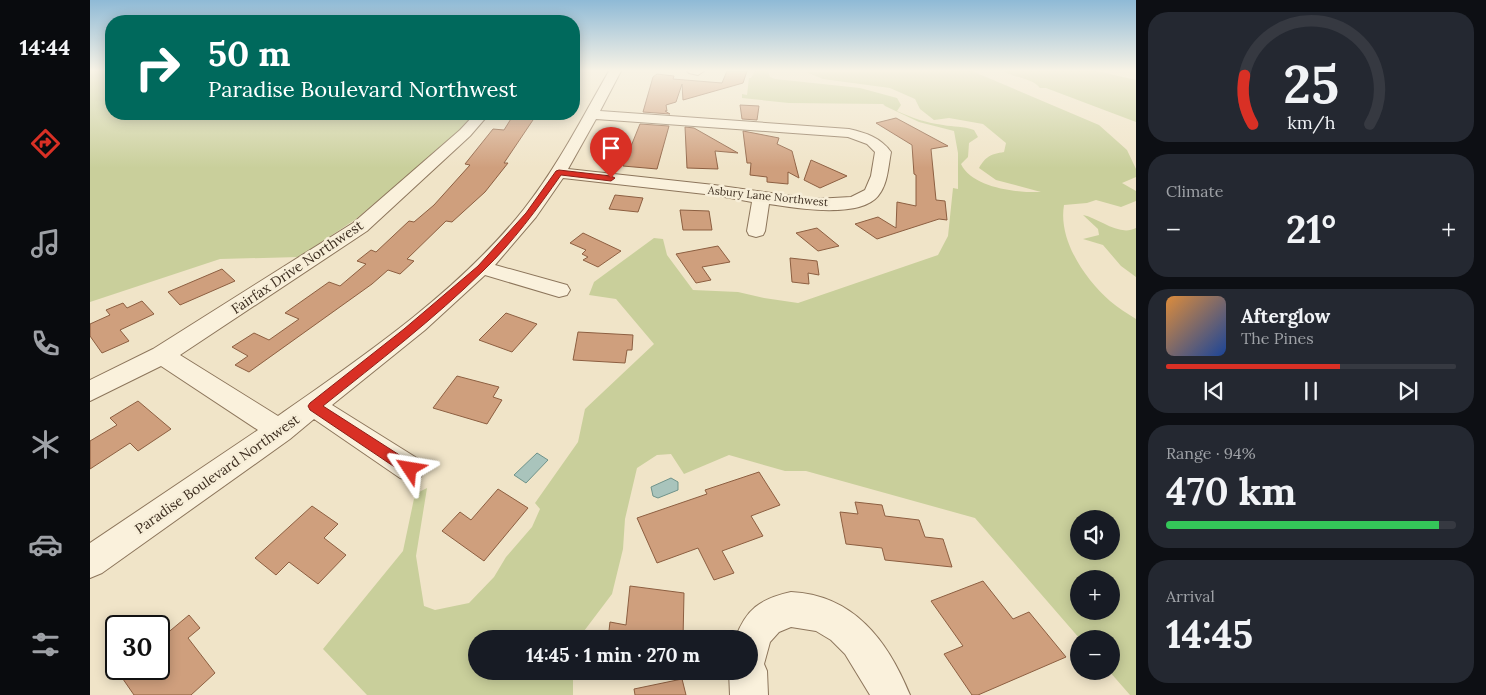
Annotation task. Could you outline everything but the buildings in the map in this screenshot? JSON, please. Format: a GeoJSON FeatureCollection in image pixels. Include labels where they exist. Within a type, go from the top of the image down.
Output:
{"type":"FeatureCollection","features":[{"type":"Feature","properties":{"kind":"street","name":"Paradise Boulevard Northwest"},"geometry":{"type":"LineString","coordinates":[[90,562],[314,406],[408,332],[482,268],[529,214],[559,173],[596,103]]}},
{"type":"Feature","properties":{"kind":"street","name":"Asbury Lane Northwest"},"geometry":{"type":"LineString","coordinates":[[559,173],[820,204],[859,201],[869,196],[875,187],[883,152],[879,145],[868,138],[849,133],[590,114]]}},
{"type":"Feature","properties":{"kind":"street","name":"Fairfax Drive Northwest"},"geometry":{"type":"LineString","coordinates":[[90,391],[162,355],[360,227],[476,120]]}},
{"type":"Feature","properties":{"kind":"street"},"geometry":{"type":"LineString","coordinates":[[756,231],[762,197]]}},
{"type":"Feature","properties":{"kind":"street"},"geometry":{"type":"LineString","coordinates":[[482,268],[559,290]]}},
{"type":"Feature","properties":{"kind":"street"},"geometry":{"type":"LineString","coordinates":[[162,355],[280,431]]}},
{"type":"Feature","properties":{"kind":"street"},"geometry":{"type":"LineString","coordinates":[[314,406],[410,469]]}},
{"type":"Feature","properties":{"kind":"street"},"geometry":{"type":"LineString","coordinates":[[757,630],[773,614],[799,609],[829,618],[855,637],[891,695]]}},
{"type":"Feature","properties":{"kind":"street"},"geometry":{"type":"LineString","coordinates":[[748,680],[749,695]]}},
{"type":"Feature","properties":{"kind":"green space"},"geometry":{"type":"Polygon","coordinates":[[[90,103],[105,103],[105,120],[470,120],[459,132],[356,219],[299,257],[220,259],[90,302],[90,103]]]}},
{"type":"Feature","properties":{"kind":"green space"},"geometry":{"type":"Polygon","coordinates":[[[830,103],[900,103],[897,111],[914,118],[931,123],[974,130],[978,137],[969,143],[968,157],[961,164],[975,179],[985,184],[1008,190],[1041,192],[996,180],[979,168],[989,156],[1004,152],[1006,143],[983,124],[949,118],[934,120],[920,109],[917,103],[1048,103],[1099,125],[1127,150],[1136,169],[1136,177],[1122,183],[1136,191],[1136,201],[1121,207],[1096,200],[1087,203],[1064,205],[1063,218],[1069,245],[1091,282],[1110,301],[1136,319],[1136,695],[1130,695],[1117,680],[1120,680],[1120,630],[1072,630],[975,518],[806,471],[785,471],[729,455],[684,474],[671,454],[657,455],[637,468],[625,519],[623,549],[612,594],[585,630],[468,630],[468,680],[573,680],[573,695],[367,695],[323,649],[403,551],[415,494],[427,488],[416,556],[424,606],[435,610],[469,603],[494,577],[506,557],[532,527],[540,509],[535,503],[578,442],[585,409],[654,344],[616,299],[589,295],[594,282],[654,238],[663,239],[667,255],[693,290],[738,292],[798,303],[938,255],[948,236],[953,188],[958,189],[958,153],[954,131],[919,122],[885,106],[883,104],[830,103]]]}},
{"type":"Feature","properties":{"kind":"green space"},"geometry":{"type":"Polygon","coordinates":[[[1087,103],[1136,103],[1136,122],[1087,103]]]}},
{"type":"Feature","properties":{"kind":"green space"},"geometry":{"type":"Polygon","coordinates":[[[1083,215],[1116,229],[1129,230],[1136,228],[1136,277],[1121,266],[1103,245],[1083,239],[1099,235],[1098,229],[1083,215]]]}},
{"type":"Feature","properties":{"kind":"water"},"geometry":{"type":"Polygon","coordinates":[[[537,453],[548,460],[526,483],[514,475],[537,453]]]}},
{"type":"Feature","properties":{"kind":"water"},"geometry":{"type":"Polygon","coordinates":[[[671,478],[678,482],[678,490],[658,498],[653,496],[651,487],[671,478]]]}},
{"type":"Feature","properties":{"kind":"route"},"geometry":{"type":"LineString","coordinates":[[410,469],[314,406],[408,332],[482,268],[529,214],[559,173],[611,178]]}}]}
